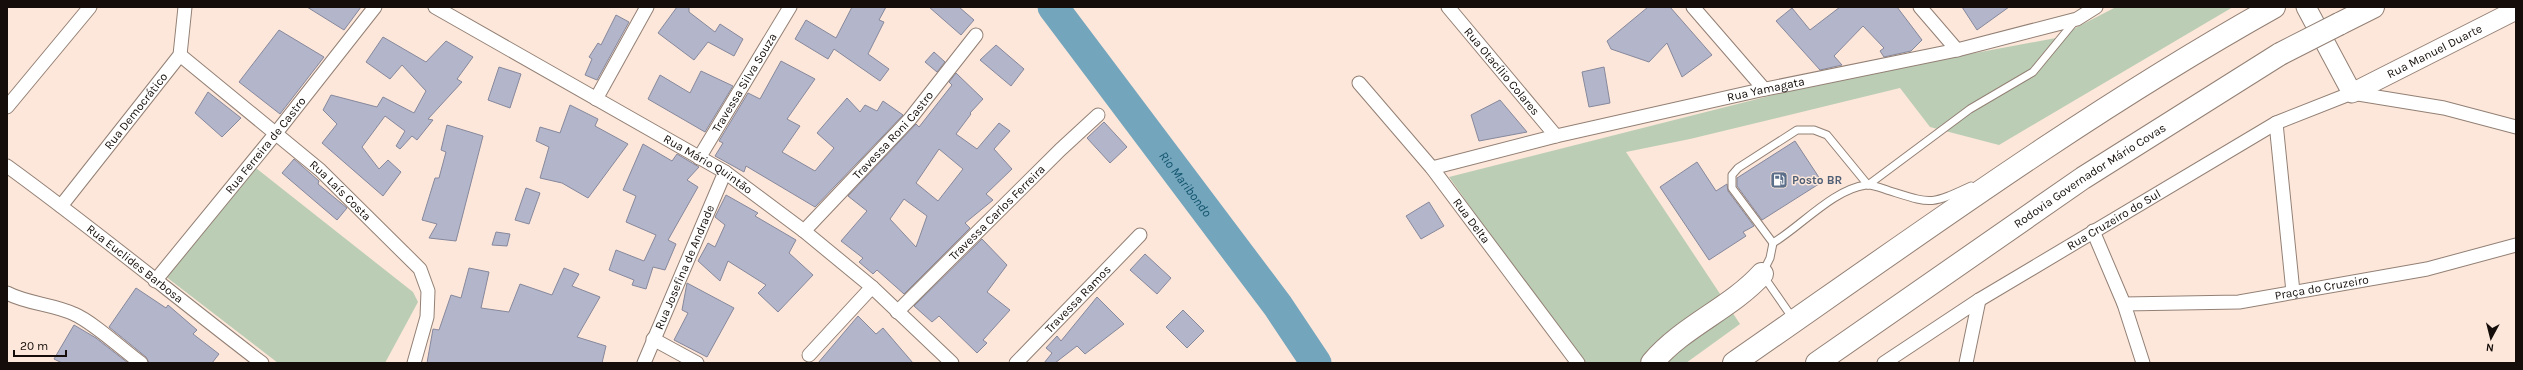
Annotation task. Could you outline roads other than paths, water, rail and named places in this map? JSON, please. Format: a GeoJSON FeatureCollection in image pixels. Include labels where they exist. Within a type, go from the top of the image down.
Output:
{"type":"FeatureCollection","features":[{"type":"Feature","properties":{"kind":"highway","name":"Rodovia Governador Mário Covas"},"geometry":{"type":"LineString","coordinates":[[1817,363],[2083,178],[2280,54],[2373,7]]}},
{"type":"Feature","properties":{"kind":"highway"},"geometry":{"type":"LineString","coordinates":[[1734,363],[2020,164],[2153,78],[2266,12]]}},
{"type":"Feature","properties":{"kind":"highway"},"geometry":{"type":"LineString","coordinates":[[1652,363],[1666,346],[1749,289],[1762,274]]}},
{"type":"Feature","properties":{"kind":"street"},"geometry":{"type":"LineString","coordinates":[[7,107],[90,7]]}},
{"type":"Feature","properties":{"kind":"street"},"geometry":{"type":"LineString","coordinates":[[180,55],[185,7]]}},
{"type":"Feature","properties":{"kind":"street","name":"Rua Ferreira de Castro"},"geometry":{"type":"LineString","coordinates":[[155,281],[276,133],[375,7]]}},
{"type":"Feature","properties":{"kind":"street","name":"Rua Mário Quintão"},"geometry":{"type":"LineString","coordinates":[[435,7],[725,172],[804,231],[872,287],[952,363]]}},
{"type":"Feature","properties":{"kind":"street"},"geometry":{"type":"LineString","coordinates":[[596,99],[647,7]]}},
{"type":"Feature","properties":{"kind":"street","name":"Travessa Silva Souza"},"geometry":{"type":"LineString","coordinates":[[699,158],[790,7]]}},
{"type":"Feature","properties":{"kind":"street","name":"Rua Otacílio Colares"},"geometry":{"type":"LineString","coordinates":[[1448,7],[1556,136]]}},
{"type":"Feature","properties":{"kind":"street"},"geometry":{"type":"LineString","coordinates":[[1693,7],[1764,89]]}},
{"type":"Feature","properties":{"kind":"street"},"geometry":{"type":"LineString","coordinates":[[1920,7],[1957,50]]}},
{"type":"Feature","properties":{"kind":"street","name":"Rua Yamagata"},"geometry":{"type":"LineString","coordinates":[[1432,168],[1556,136],[1764,89],[1957,50],[2077,19],[2096,7]]}},
{"type":"Feature","properties":{"kind":"street"},"geometry":{"type":"LineString","coordinates":[[2306,7],[2352,93],[2444,108],[2516,127]]}},
{"type":"Feature","properties":{"kind":"street","name":"Rua Manuel Duarte"},"geometry":{"type":"LineString","coordinates":[[2352,93],[2516,10]]}},
{"type":"Feature","properties":{"kind":"street","name":"Travessa Roni Castro"},"geometry":{"type":"LineString","coordinates":[[804,231],[910,119],[976,35]]}},
{"type":"Feature","properties":{"kind":"street","name":"Rua Laís Costa"},"geometry":{"type":"LineString","coordinates":[[180,55],[320,170],[420,269],[428,291],[427,317],[414,363]]}},
{"type":"Feature","properties":{"kind":"street","name":"Rua Democrático"},"geometry":{"type":"LineString","coordinates":[[61,206],[180,55]]}},
{"type":"Feature","properties":{"kind":"street","name":"Rua Delta"},"geometry":{"type":"LineString","coordinates":[[1360,84],[1432,168],[1578,363]]}},
{"type":"Feature","properties":{"kind":"street","name":"Rua Cruzeiro do Sul"},"geometry":{"type":"LineString","coordinates":[[1884,363],[1979,300],[2276,123],[2352,93]]}},
{"type":"Feature","properties":{"kind":"street","name":"Travessa Carlos Ferreira"},"geometry":{"type":"LineString","coordinates":[[898,312],[1060,150],[1098,115]]}},
{"type":"Feature","properties":{"kind":"street"},"geometry":{"type":"LineString","coordinates":[[2276,123],[2293,292]]}},
{"type":"Feature","properties":{"kind":"street","name":"Rua Euclides Barbosa"},"geometry":{"type":"LineString","coordinates":[[7,166],[61,206],[155,281],[262,363]]}},
{"type":"Feature","properties":{"kind":"street","name":"Rua Josefina de Andrade"},"geometry":{"type":"LineString","coordinates":[[644,363],[725,172]]}},
{"type":"Feature","properties":{"kind":"street"},"geometry":{"type":"LineString","coordinates":[[2093,231],[2124,304],[2143,363]]}},
{"type":"Feature","properties":{"kind":"street","name":"Travessa Ramos"},"geometry":{"type":"LineString","coordinates":[[1016,363],[1140,235]]}},
{"type":"Feature","properties":{"kind":"street","name":"Praça do Cruzeiro"},"geometry":{"type":"LineString","coordinates":[[2124,304],[2239,302],[2427,269],[2516,245]]}},
{"type":"Feature","properties":{"kind":"street"},"geometry":{"type":"LineString","coordinates":[[809,355],[872,287]]}},
{"type":"Feature","properties":{"kind":"street"},"geometry":{"type":"LineString","coordinates":[[7,293],[24,300],[52,305],[76,314],[141,363]]}},
{"type":"Feature","properties":{"kind":"street"},"geometry":{"type":"LineString","coordinates":[[1966,363],[1979,300]]}},
{"type":"Feature","properties":{"kind":"street"},"geometry":{"type":"LineString","coordinates":[[653,339],[697,363]]}},
{"type":"Feature","properties":{"kind":"lane"},"geometry":{"type":"LineString","coordinates":[[1795,321],[1762,274],[1770,258],[1773,243],[1845,191],[1868,185],[1970,109],[2033,72],[2077,19]]}},
{"type":"Feature","properties":{"kind":"lane"},"geometry":{"type":"LineString","coordinates":[[1773,243],[1732,188],[1732,175],[1738,168],[1797,130],[1814,130],[1827,135],[1868,185],[1922,201],[1932,202],[2020,164]]}},
{"type":"Feature","properties":{"kind":"waterway","name":"Rio Maribondo"},"geometry":{"type":"LineString","coordinates":[[1053,7],[1278,306],[1316,363]]}},
{"type":"Feature","properties":{"kind":"place","name":"Posto BR"},"geometry":{"type":"Point","coordinates":[1779,180]}}]}
